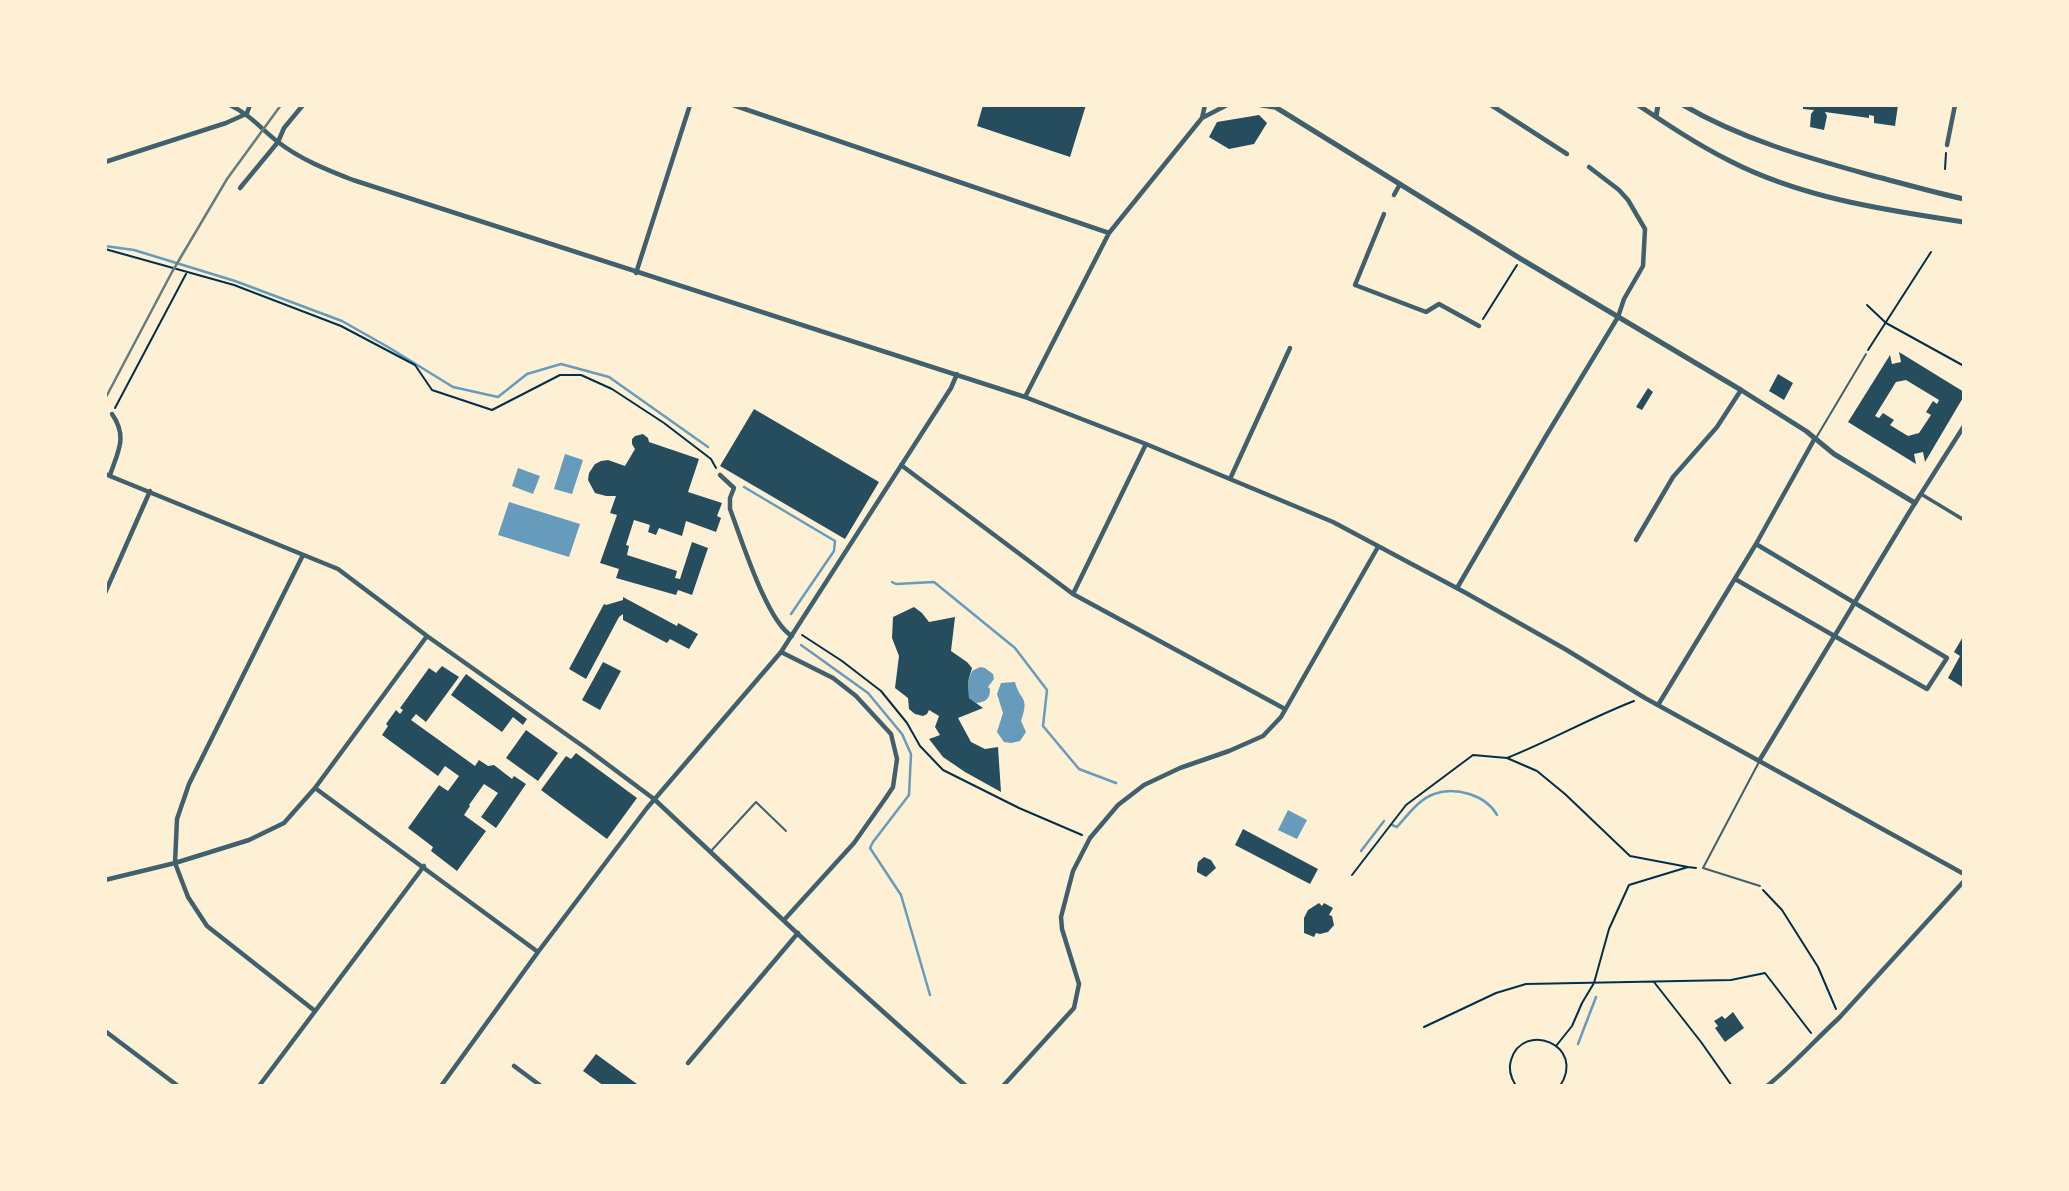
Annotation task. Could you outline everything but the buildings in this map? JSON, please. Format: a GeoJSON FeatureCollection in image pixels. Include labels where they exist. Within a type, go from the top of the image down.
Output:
{"type":"FeatureCollection","features":[{"type":"Feature","properties":{"kind":"street"},"geometry":{"type":"LineString","coordinates":[[230,105],[247,113],[278,142],[319,166],[353,180],[1025,397],[1146,443],[1333,522],[1457,588],[1566,649],[1658,705],[1964,874]]}},
{"type":"Feature","properties":{"kind":"street"},"geometry":{"type":"LineString","coordinates":[[105,162],[226,123],[247,113],[250,105]]}},
{"type":"Feature","properties":{"kind":"street"},"geometry":{"type":"LineString","coordinates":[[240,188],[278,142],[284,128],[303,105]]}},
{"type":"Feature","properties":{"kind":"street"},"geometry":{"type":"LineString","coordinates":[[636,272],[690,105]]}},
{"type":"Feature","properties":{"kind":"street"},"geometry":{"type":"LineString","coordinates":[[733,105],[1109,233]]}},
{"type":"Feature","properties":{"kind":"street"},"geometry":{"type":"LineString","coordinates":[[1202,118],[1205,105]]}},
{"type":"Feature","properties":{"kind":"street"},"geometry":{"type":"LineString","coordinates":[[1025,397],[1109,233],[1202,118],[1227,105]]}},
{"type":"Feature","properties":{"kind":"street"},"geometry":{"type":"LineString","coordinates":[[1261,105],[1273,106],[1521,259],[1741,390],[1815,438],[1834,454],[1915,503]]}},
{"type":"Feature","properties":{"kind":"street"},"geometry":{"type":"LineString","coordinates":[[1491,105],[1567,154]]}},
{"type":"Feature","properties":{"kind":"street"},"geometry":{"type":"LineString","coordinates":[[1638,105],[1731,162],[1781,182],[1841,200],[1964,222]]}},
{"type":"Feature","properties":{"kind":"street"},"geometry":{"type":"LineString","coordinates":[[1656,117],[1658,105]]}},
{"type":"Feature","properties":{"kind":"street"},"geometry":{"type":"LineString","coordinates":[[1683,105],[1720,125],[1772,146],[1964,199]]}},
{"type":"Feature","properties":{"kind":"street"},"geometry":{"type":"LineString","coordinates":[[1947,145],[1955,105]]}},
{"type":"Feature","properties":{"kind":"street"},"geometry":{"type":"LineString","coordinates":[[1457,588],[1618,317],[1624,299],[1643,266],[1644,229],[1628,200],[1589,167]]}},
{"type":"Feature","properties":{"kind":"street"},"geometry":{"type":"LineString","coordinates":[[1394,195],[1400,183]]}},
{"type":"Feature","properties":{"kind":"street"},"geometry":{"type":"LineString","coordinates":[[1384,214],[1355,285],[1426,312],[1439,304],[1479,326]]}},
{"type":"Feature","properties":{"kind":"street"},"geometry":{"type":"LineString","coordinates":[[1230,479],[1290,348]]}},
{"type":"Feature","properties":{"kind":"street"},"geometry":{"type":"LineString","coordinates":[[441,1086],[654,799],[781,652],[951,388],[957,374]]}},
{"type":"Feature","properties":{"kind":"street"},"geometry":{"type":"LineString","coordinates":[[1636,541],[1673,477],[1717,427],[1741,390]]}},
{"type":"Feature","properties":{"kind":"street"},"geometry":{"type":"LineString","coordinates":[[112,414],[119,425],[122,439],[108,474],[338,569],[654,799],[966,1086]]}},
{"type":"Feature","properties":{"kind":"street"},"geometry":{"type":"LineString","coordinates":[[1759,761],[1964,426]]}},
{"type":"Feature","properties":{"kind":"street"},"geometry":{"type":"LineString","coordinates":[[1658,705],[1756,544],[1815,438]]}},
{"type":"Feature","properties":{"kind":"street"},"geometry":{"type":"LineString","coordinates":[[1073,594],[1146,443]]}},
{"type":"Feature","properties":{"kind":"street"},"geometry":{"type":"LineString","coordinates":[[901,465],[1073,594],[1285,709]]}},
{"type":"Feature","properties":{"kind":"street"},"geometry":{"type":"LineString","coordinates":[[720,475],[734,488],[730,509],[762,591],[784,631],[794,633]]}},
{"type":"Feature","properties":{"kind":"street"},"geometry":{"type":"LineString","coordinates":[[105,593],[150,491]]}},
{"type":"Feature","properties":{"kind":"street"},"geometry":{"type":"LineString","coordinates":[[1921,494],[1964,520]]}},
{"type":"Feature","properties":{"kind":"street"},"geometry":{"type":"LineString","coordinates":[[1735,579],[1927,689],[1947,658],[1756,544]]}},
{"type":"Feature","properties":{"kind":"street"},"geometry":{"type":"LineString","coordinates":[[1003,1086],[1074,1008],[1079,985],[1062,929],[1061,917],[1073,871],[1090,838],[1118,805],[1144,785],[1263,736],[1281,717],[1378,547]]}},
{"type":"Feature","properties":{"kind":"street"},"geometry":{"type":"LineString","coordinates":[[303,554],[189,784],[177,819],[175,863],[188,897],[207,926],[315,1011]]}},
{"type":"Feature","properties":{"kind":"street"},"geometry":{"type":"LineString","coordinates":[[105,880],[175,863],[249,840],[284,823],[315,788],[427,636]]}},
{"type":"Feature","properties":{"kind":"street"},"geometry":{"type":"LineString","coordinates":[[781,652],[833,678],[856,696],[891,734],[897,759],[893,787],[854,844],[784,920]]}},
{"type":"Feature","properties":{"kind":"street"},"geometry":{"type":"LineString","coordinates":[[315,788],[538,952]]}},
{"type":"Feature","properties":{"kind":"street"},"geometry":{"type":"LineString","coordinates":[[258,1086],[424,866]]}},
{"type":"Feature","properties":{"kind":"street"},"geometry":{"type":"LineString","coordinates":[[1767,1086],[1792,1066],[1840,1017],[1964,881]]}},
{"type":"Feature","properties":{"kind":"street"},"geometry":{"type":"LineString","coordinates":[[688,1063],[798,933]]}},
{"type":"Feature","properties":{"kind":"street"},"geometry":{"type":"LineString","coordinates":[[105,1031],[178,1086]]}},
{"type":"Feature","properties":{"kind":"street"},"geometry":{"type":"LineString","coordinates":[[514,1066],[541,1086]]}},
{"type":"Feature","properties":{"kind":"lane"},"geometry":{"type":"LineString","coordinates":[[1815,438],[1866,354]]}},
{"type":"Feature","properties":{"kind":"lane"},"geometry":{"type":"LineString","coordinates":[[1759,761],[1703,868],[1760,886]]}},
{"type":"Feature","properties":{"kind":"lane"},"geometry":{"type":"LineString","coordinates":[[710,852],[757,803],[786,831]]}},
{"type":"Feature","properties":{"kind":"path"},"geometry":{"type":"LineString","coordinates":[[1945,169],[1947,145]]}},
{"type":"Feature","properties":{"kind":"path"},"geometry":{"type":"LineString","coordinates":[[105,249],[234,285],[341,326],[415,365],[432,390],[492,410],[560,375],[581,375],[612,389],[664,424],[711,459],[720,475]]}},
{"type":"Feature","properties":{"kind":"path"},"geometry":{"type":"LineString","coordinates":[[1866,354],[1931,253]]}},
{"type":"Feature","properties":{"kind":"path"},"geometry":{"type":"LineString","coordinates":[[1479,326],[1521,259]]}},
{"type":"Feature","properties":{"kind":"path"},"geometry":{"type":"LineString","coordinates":[[112,414],[186,273]]}},
{"type":"Feature","properties":{"kind":"path"},"geometry":{"type":"LineString","coordinates":[[1867,305],[1886,323],[1964,366]]}},
{"type":"Feature","properties":{"kind":"path"},"geometry":{"type":"LineString","coordinates":[[794,633],[842,661],[880,691],[907,723],[920,746],[943,770],[1019,808],[1090,838]]}},
{"type":"Feature","properties":{"kind":"path"},"geometry":{"type":"LineString","coordinates":[[1507,758],[1546,743],[1634,701]]}},
{"type":"Feature","properties":{"kind":"path"},"geometry":{"type":"LineString","coordinates":[[1352,875],[1406,805],[1473,755],[1507,758],[1537,771],[1630,856],[1703,868]]}},
{"type":"Feature","properties":{"kind":"path"},"geometry":{"type":"LineString","coordinates":[[1556,1046],[1572,1026],[1594,983],[1609,929],[1629,885],[1688,867]]}},
{"type":"Feature","properties":{"kind":"path"},"geometry":{"type":"LineString","coordinates":[[1760,886],[1782,910],[1818,967],[1840,1017]]}},
{"type":"Feature","properties":{"kind":"path"},"geometry":{"type":"LineString","coordinates":[[1424,1027],[1496,993],[1526,984],[1731,980],[1765,973],[1816,1039]]}},
{"type":"Feature","properties":{"kind":"path"},"geometry":{"type":"LineString","coordinates":[[1653,981],[1702,1042],[1732,1086]]}},
{"type":"Feature","properties":{"kind":"path"},"geometry":{"type":"LineString","coordinates":[[1516,1086],[1510,1069],[1512,1057],[1518,1048],[1534,1040],[1546,1040],[1563,1054],[1567,1065],[1566,1076],[1560,1086]]}},
{"type":"Feature","properties":{"kind":"water"},"geometry":{"type":"Polygon","coordinates":[[[565,454],[583,460],[572,494],[554,489],[565,454]]]}},
{"type":"Feature","properties":{"kind":"water"},"geometry":{"type":"Polygon","coordinates":[[[518,468],[540,476],[533,494],[512,486],[518,468]]]}},
{"type":"Feature","properties":{"kind":"water"},"geometry":{"type":"Polygon","coordinates":[[[509,502],[580,524],[569,557],[498,535],[509,502]]]}},
{"type":"Feature","properties":{"kind":"water"},"geometry":{"type":"Polygon","coordinates":[[[980,667],[993,674],[994,679],[988,687],[988,698],[976,703],[969,698],[968,682],[972,671],[980,667]]]}},
{"type":"Feature","properties":{"kind":"water"},"geometry":{"type":"Polygon","coordinates":[[[1015,682],[1025,707],[1021,721],[1026,732],[1020,741],[1011,743],[1004,742],[997,732],[1003,713],[997,694],[1001,683],[1015,682]]]}},
{"type":"Feature","properties":{"kind":"water"},"geometry":{"type":"Polygon","coordinates":[[[1288,810],[1307,820],[1297,839],[1278,830],[1288,810]]]}},
{"type":"Feature","properties":{"kind":"waterway"},"geometry":{"type":"LineString","coordinates":[[105,246],[134,250],[235,281],[342,321],[453,387],[498,397],[527,374],[561,364],[609,377],[708,447]]}},
{"type":"Feature","properties":{"kind":"waterway"},"geometry":{"type":"LineString","coordinates":[[744,487],[835,541],[834,551],[791,614]]}},
{"type":"Feature","properties":{"kind":"waterway"},"geometry":{"type":"LineString","coordinates":[[892,582],[934,582],[1015,648],[1047,690],[1043,726],[1079,769],[1116,783]]}},
{"type":"Feature","properties":{"kind":"waterway"},"geometry":{"type":"LineString","coordinates":[[801,645],[868,693],[902,734],[911,754],[909,795],[870,848],[901,895],[930,995]]}},
{"type":"Feature","properties":{"kind":"waterway"},"geometry":{"type":"LineString","coordinates":[[1392,825],[1397,827],[1423,800],[1434,794],[1451,791],[1478,797],[1497,815]]}},
{"type":"Feature","properties":{"kind":"waterway"},"geometry":{"type":"LineString","coordinates":[[1361,851],[1384,821]]}},
{"type":"Feature","properties":{"kind":"waterway"},"geometry":{"type":"LineString","coordinates":[[1578,1044],[1596,997]]}},
{"type":"Feature","properties":{"kind":"railway"},"geometry":{"type":"LineString","coordinates":[[105,399],[172,272],[227,179],[281,105]]}}]}
